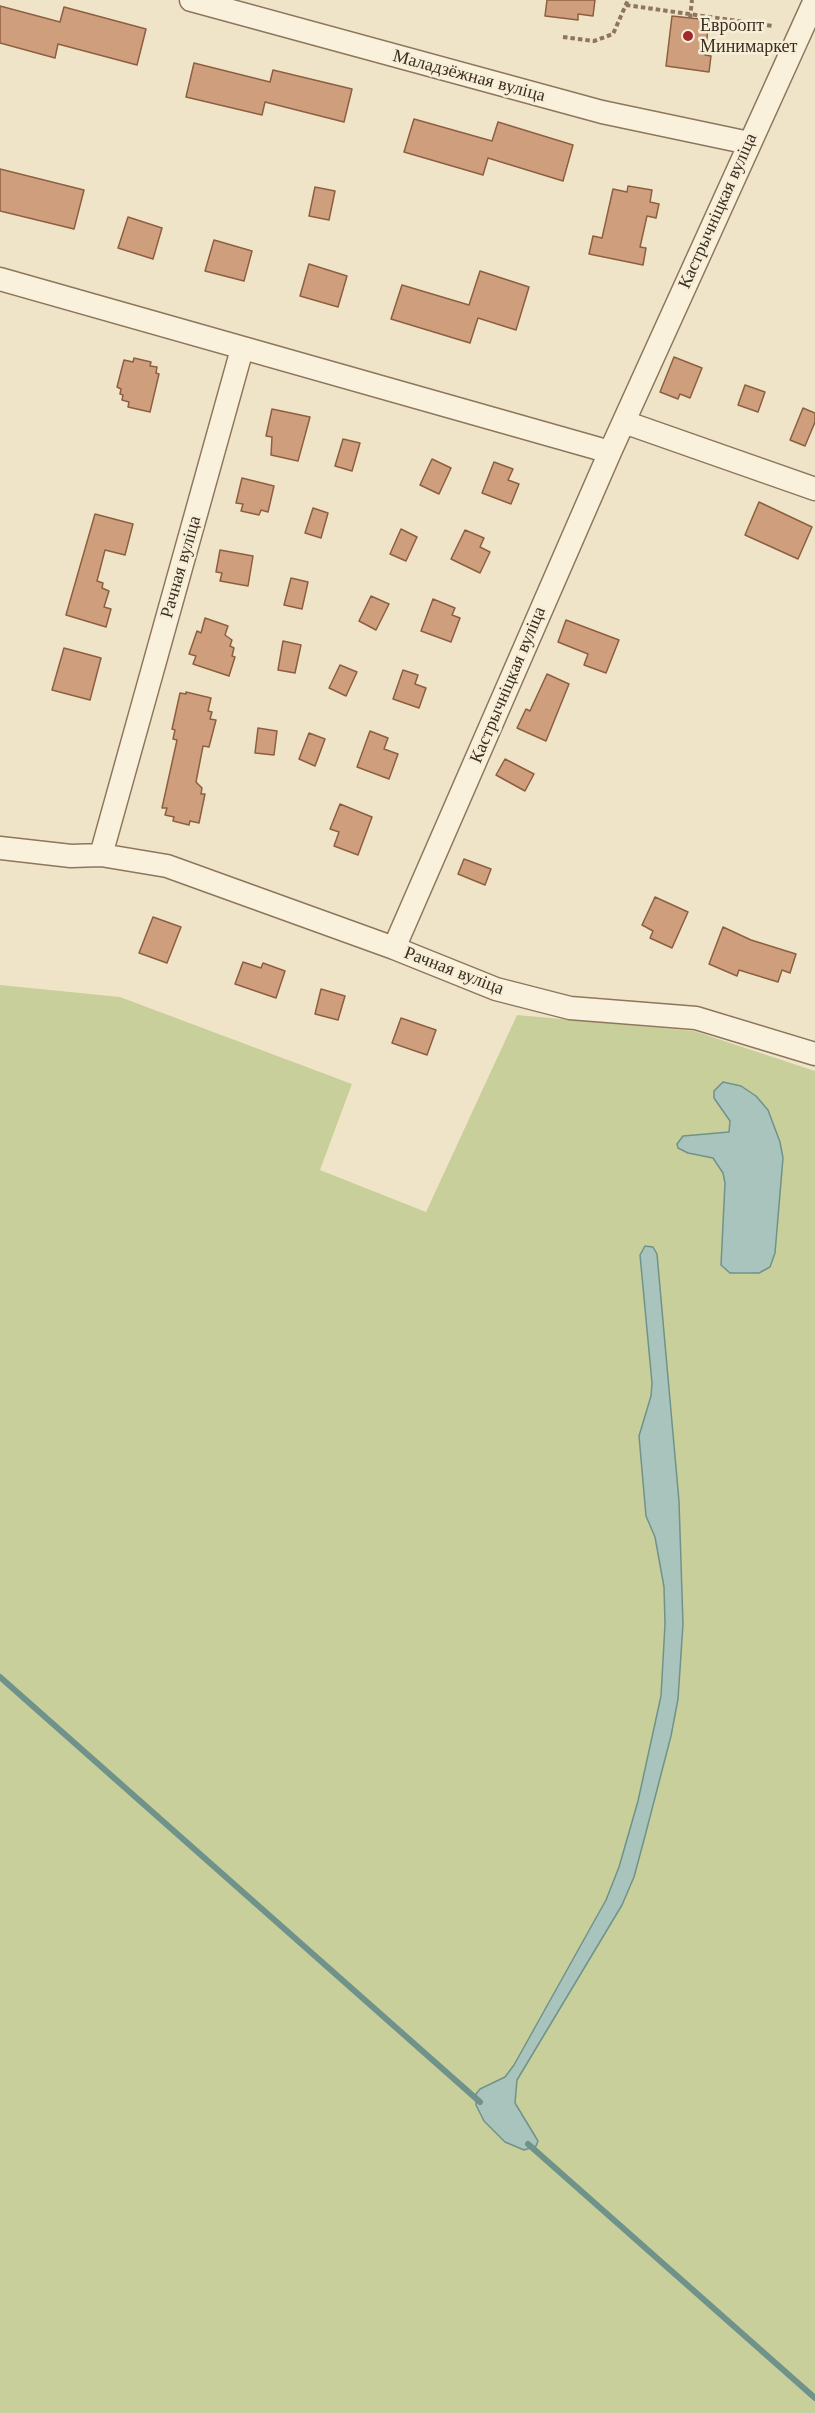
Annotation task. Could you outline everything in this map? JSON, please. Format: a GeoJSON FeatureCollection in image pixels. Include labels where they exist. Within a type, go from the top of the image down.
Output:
{"type":"FeatureCollection","features":[{"type":"Feature","properties":{"kind":"street","name":"Маладзёжная вуліца"},"geometry":{"type":"LineString","coordinates":[[191,0],[602,112],[748,143]]}},
{"type":"Feature","properties":{"kind":"street","name":"Кастрычніцкая вуліца"},"geometry":{"type":"LineString","coordinates":[[394,948],[610,452],[748,143],[815,0]]}},
{"type":"Feature","properties":{"kind":"street"},"geometry":{"type":"LineString","coordinates":[[0,279],[610,452]]}},
{"type":"Feature","properties":{"kind":"street","name":"Рачная вуліца"},"geometry":{"type":"LineString","coordinates":[[101,855],[242,349]]}},
{"type":"Feature","properties":{"kind":"street"},"geometry":{"type":"LineString","coordinates":[[624,422],[815,489]]}},
{"type":"Feature","properties":{"kind":"street","name":"Рачная вуліца"},"geometry":{"type":"LineString","coordinates":[[0,848],[71,856],[101,855],[167,866],[394,948],[496,989],[560,1005],[696,1018],[815,1054]]}},
{"type":"Feature","properties":{"kind":"path"},"geometry":{"type":"LineString","coordinates":[[563,37],[594,41],[613,34],[628,0]]}},
{"type":"Feature","properties":{"kind":"path"},"geometry":{"type":"LineString","coordinates":[[690,16],[692,0]]}},
{"type":"Feature","properties":{"kind":"path"},"geometry":{"type":"LineString","coordinates":[[626,6],[773,26]]}},
{"type":"Feature","properties":{"kind":"green space"},"geometry":{"type":"Polygon","coordinates":[[[0,985],[120,997],[352,1084],[320,1170],[426,1212],[517,1015],[694,1031],[815,1071],[815,2413],[0,2413],[0,985]]]}},
{"type":"Feature","properties":{"kind":"water"},"geometry":{"type":"Polygon","coordinates":[[[723,1082],[741,1086],[756,1096],[768,1110],[780,1142],[783,1158],[775,1253],[770,1267],[759,1273],[730,1273],[721,1265],[725,1183],[723,1173],[713,1158],[688,1153],[678,1148],[677,1144],[683,1136],[729,1132],[730,1121],[714,1098],[714,1091],[723,1082]]]}},
{"type":"Feature","properties":{"kind":"water"},"geometry":{"type":"Polygon","coordinates":[[[645,1246],[653,1247],[657,1254],[679,1501],[683,1624],[678,1699],[671,1736],[634,1877],[622,1905],[517,2080],[515,2103],[538,2141],[536,2146],[524,2150],[505,2142],[484,2121],[476,2105],[476,2094],[480,2089],[505,2077],[514,2065],[606,1900],[619,1867],[638,1801],[661,1696],[665,1624],[664,1587],[655,1537],[646,1516],[639,1436],[651,1396],[652,1383],[640,1255],[645,1246]]]}},
{"type":"Feature","properties":{"kind":"building"},"geometry":{"type":"Polygon","coordinates":[[[547,0],[595,0],[593,16],[578,14],[578,20],[545,16],[547,0]]]}},
{"type":"Feature","properties":{"kind":"building"},"geometry":{"type":"Polygon","coordinates":[[[0,6],[60,22],[64,7],[146,29],[137,65],[58,44],[55,58],[0,43],[0,6]]]}},
{"type":"Feature","properties":{"kind":"building","name":"Евроопт Минимаркет"},"geometry":{"type":"Polygon","coordinates":[[[672,16],[709,20],[705,55],[711,56],[709,72],[666,66],[672,16]]]}},
{"type":"Feature","properties":{"kind":"building"},"geometry":{"type":"Polygon","coordinates":[[[194,63],[270,82],[273,70],[352,89],[344,122],[265,102],[262,115],[186,97],[194,63]]]}},
{"type":"Feature","properties":{"kind":"building"},"geometry":{"type":"Polygon","coordinates":[[[414,119],[492,141],[498,122],[573,145],[563,181],[488,158],[483,175],[404,152],[414,119]]]}},
{"type":"Feature","properties":{"kind":"building"},"geometry":{"type":"Polygon","coordinates":[[[0,169],[84,190],[74,229],[0,211],[0,169]]]}},
{"type":"Feature","properties":{"kind":"building"},"geometry":{"type":"Polygon","coordinates":[[[628,186],[652,190],[650,202],[659,204],[656,218],[647,216],[640,247],[646,248],[643,265],[589,254],[593,236],[602,238],[613,189],[627,192],[628,186]]]}},
{"type":"Feature","properties":{"kind":"building"},"geometry":{"type":"Polygon","coordinates":[[[315,187],[335,191],[329,220],[309,216],[315,187]]]}},
{"type":"Feature","properties":{"kind":"building"},"geometry":{"type":"Polygon","coordinates":[[[128,217],[162,228],[153,259],[118,248],[128,217]]]}},
{"type":"Feature","properties":{"kind":"building"},"geometry":{"type":"Polygon","coordinates":[[[214,240],[252,251],[244,281],[205,271],[214,240]]]}},
{"type":"Feature","properties":{"kind":"building"},"geometry":{"type":"Polygon","coordinates":[[[309,264],[347,276],[338,307],[300,296],[309,264]]]}},
{"type":"Feature","properties":{"kind":"building"},"geometry":{"type":"Polygon","coordinates":[[[480,271],[529,287],[516,330],[478,318],[470,343],[391,319],[402,285],[469,305],[480,271]]]}},
{"type":"Feature","properties":{"kind":"building"},"geometry":{"type":"Polygon","coordinates":[[[674,357],[702,368],[690,398],[680,394],[678,399],[660,392],[674,357]]]}},
{"type":"Feature","properties":{"kind":"building"},"geometry":{"type":"Polygon","coordinates":[[[134,358],[151,362],[150,366],[157,367],[156,373],[159,374],[150,412],[128,407],[129,402],[122,400],[121,389],[117,387],[124,360],[133,362],[134,358]]]}},
{"type":"Feature","properties":{"kind":"building"},"geometry":{"type":"Polygon","coordinates":[[[745,385],[765,392],[758,412],[738,405],[745,385]]]}},
{"type":"Feature","properties":{"kind":"building"},"geometry":{"type":"Polygon","coordinates":[[[803,408],[815,413],[815,422],[805,446],[790,440],[803,408]]]}},
{"type":"Feature","properties":{"kind":"building"},"geometry":{"type":"Polygon","coordinates":[[[272,409],[310,417],[298,461],[271,455],[272,437],[266,436],[272,409]]]}},
{"type":"Feature","properties":{"kind":"building"},"geometry":{"type":"Polygon","coordinates":[[[343,439],[360,443],[352,471],[335,466],[343,439]]]}},
{"type":"Feature","properties":{"kind":"building"},"geometry":{"type":"Polygon","coordinates":[[[432,459],[451,468],[439,494],[420,485],[432,459]]]}},
{"type":"Feature","properties":{"kind":"building"},"geometry":{"type":"Polygon","coordinates":[[[494,462],[513,469],[508,480],[519,484],[511,504],[482,493],[494,462]]]}},
{"type":"Feature","properties":{"kind":"building"},"geometry":{"type":"Polygon","coordinates":[[[242,478],[274,486],[268,512],[261,510],[259,515],[241,511],[243,504],[236,503],[242,478]]]}},
{"type":"Feature","properties":{"kind":"building"},"geometry":{"type":"Polygon","coordinates":[[[759,502],[812,527],[798,559],[745,535],[759,502]]]}},
{"type":"Feature","properties":{"kind":"building"},"geometry":{"type":"Polygon","coordinates":[[[313,508],[328,513],[321,538],[305,533],[313,508]]]}},
{"type":"Feature","properties":{"kind":"building"},"geometry":{"type":"Polygon","coordinates":[[[95,514],[133,524],[125,555],[105,550],[97,581],[103,583],[102,588],[109,591],[104,607],[111,609],[106,627],[66,615],[95,514]]]}},
{"type":"Feature","properties":{"kind":"building"},"geometry":{"type":"Polygon","coordinates":[[[401,529],[417,537],[406,561],[390,554],[401,529]]]}},
{"type":"Feature","properties":{"kind":"building"},"geometry":{"type":"Polygon","coordinates":[[[465,530],[484,538],[480,547],[490,552],[480,573],[451,559],[465,530]]]}},
{"type":"Feature","properties":{"kind":"building"},"geometry":{"type":"Polygon","coordinates":[[[220,550],[253,556],[248,586],[220,581],[222,573],[216,572],[220,550]]]}},
{"type":"Feature","properties":{"kind":"building"},"geometry":{"type":"Polygon","coordinates":[[[291,578],[308,582],[302,609],[284,605],[291,578]]]}},
{"type":"Feature","properties":{"kind":"building"},"geometry":{"type":"Polygon","coordinates":[[[371,596],[389,604],[376,630],[359,621],[371,596]]]}},
{"type":"Feature","properties":{"kind":"building"},"geometry":{"type":"Polygon","coordinates":[[[433,599],[455,608],[452,615],[460,618],[451,642],[421,631],[433,599]]]}},
{"type":"Feature","properties":{"kind":"building"},"geometry":{"type":"Polygon","coordinates":[[[205,618],[228,626],[225,635],[232,640],[230,646],[234,648],[232,656],[235,657],[229,676],[193,664],[196,656],[189,654],[197,631],[201,633],[205,618]]]}},
{"type":"Feature","properties":{"kind":"building"},"geometry":{"type":"Polygon","coordinates":[[[566,620],[619,640],[606,673],[584,665],[588,654],[558,642],[566,620]]]}},
{"type":"Feature","properties":{"kind":"building"},"geometry":{"type":"Polygon","coordinates":[[[283,641],[301,645],[295,673],[278,670],[283,641]]]}},
{"type":"Feature","properties":{"kind":"building"},"geometry":{"type":"Polygon","coordinates":[[[64,648],[101,658],[90,700],[52,690],[64,648]]]}},
{"type":"Feature","properties":{"kind":"building"},"geometry":{"type":"Polygon","coordinates":[[[340,665],[357,672],[346,696],[329,688],[340,665]]]}},
{"type":"Feature","properties":{"kind":"building"},"geometry":{"type":"Polygon","coordinates":[[[403,670],[418,675],[415,684],[426,688],[419,708],[393,699],[403,670]]]}},
{"type":"Feature","properties":{"kind":"building"},"geometry":{"type":"Polygon","coordinates":[[[547,674],[569,684],[546,741],[517,728],[526,709],[530,711],[547,674]]]}},
{"type":"Feature","properties":{"kind":"building"},"geometry":{"type":"Polygon","coordinates":[[[186,692],[211,698],[208,711],[212,712],[210,719],[216,720],[209,747],[203,746],[196,782],[202,788],[201,794],[205,794],[199,823],[190,821],[189,825],[173,821],[174,817],[165,815],[167,808],[162,808],[177,740],[173,739],[175,730],[172,729],[180,693],[186,694],[186,692]]]}},
{"type":"Feature","properties":{"kind":"building"},"geometry":{"type":"Polygon","coordinates":[[[258,728],[277,731],[274,755],[255,753],[258,728]]]}},
{"type":"Feature","properties":{"kind":"building"},"geometry":{"type":"Polygon","coordinates":[[[370,731],[388,738],[384,749],[398,754],[389,779],[357,767],[370,731]]]}},
{"type":"Feature","properties":{"kind":"building"},"geometry":{"type":"Polygon","coordinates":[[[309,733],[325,739],[315,766],[299,759],[309,733]]]}},
{"type":"Feature","properties":{"kind":"building"},"geometry":{"type":"Polygon","coordinates":[[[505,759],[534,774],[525,791],[496,775],[505,759]]]}},
{"type":"Feature","properties":{"kind":"building"},"geometry":{"type":"Polygon","coordinates":[[[340,804],[372,817],[358,855],[334,846],[339,832],[330,829],[340,804]]]}},
{"type":"Feature","properties":{"kind":"building"},"geometry":{"type":"Polygon","coordinates":[[[464,859],[491,869],[485,885],[458,874],[464,859]]]}},
{"type":"Feature","properties":{"kind":"building"},"geometry":{"type":"Polygon","coordinates":[[[655,897],[688,912],[672,948],[650,938],[653,931],[642,925],[655,897]]]}},
{"type":"Feature","properties":{"kind":"building"},"geometry":{"type":"Polygon","coordinates":[[[153,917],[181,927],[167,963],[139,953],[153,917]]]}},
{"type":"Feature","properties":{"kind":"building"},"geometry":{"type":"Polygon","coordinates":[[[723,927],[751,940],[796,954],[790,973],[782,970],[778,982],[739,970],[737,976],[709,964],[723,927]]]}},
{"type":"Feature","properties":{"kind":"building"},"geometry":{"type":"Polygon","coordinates":[[[243,962],[261,968],[263,963],[285,971],[276,998],[235,984],[243,962]]]}},
{"type":"Feature","properties":{"kind":"building"},"geometry":{"type":"Polygon","coordinates":[[[321,989],[345,996],[338,1020],[315,1014],[321,989]]]}},
{"type":"Feature","properties":{"kind":"building"},"geometry":{"type":"Polygon","coordinates":[[[401,1018],[436,1030],[427,1055],[392,1043],[401,1018]]]}},
{"type":"Feature","properties":{"kind":"waterway"},"geometry":{"type":"LineString","coordinates":[[0,1677],[480,2102]]}},
{"type":"Feature","properties":{"kind":"waterway"},"geometry":{"type":"LineString","coordinates":[[528,2144],[815,2398]]}},
{"type":"Feature","properties":{"kind":"place","name":"Евроопт Минимаркет"},"geometry":{"type":"Point","coordinates":[688,36]}}]}
